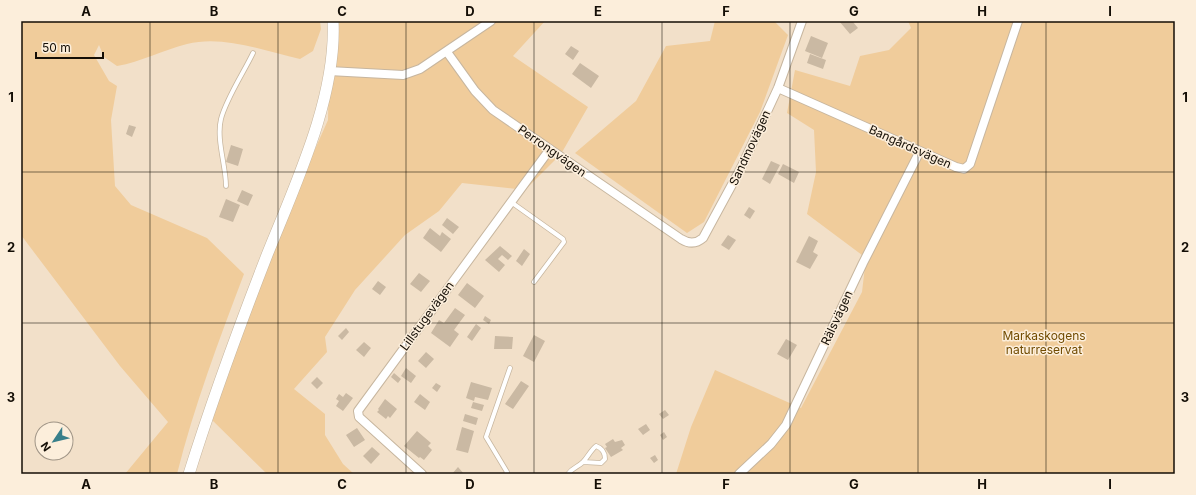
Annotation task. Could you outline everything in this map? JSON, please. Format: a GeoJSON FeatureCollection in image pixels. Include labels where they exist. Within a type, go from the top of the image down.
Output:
{"type":"FeatureCollection","features":[{"type":"Feature","properties":{"kind":"street"},"geometry":{"type":"LineString","coordinates":[[189,474],[225,365],[310,146],[329,71],[333,21]]}},
{"type":"Feature","properties":{"kind":"street"},"geometry":{"type":"LineString","coordinates":[[329,71],[404,76],[420,69],[447,52],[491,21]]}},
{"type":"Feature","properties":{"kind":"street","name":"Sandmovägen"},"geometry":{"type":"LineString","coordinates":[[672,233],[686,242],[699,241],[703,238],[738,174],[778,88],[802,21]]}},
{"type":"Feature","properties":{"kind":"street","name":"Bangårdsvägen"},"geometry":{"type":"LineString","coordinates":[[778,88],[956,167],[964,169],[970,164],[1018,21]]}},
{"type":"Feature","properties":{"kind":"street","name":"Perrongvägen"},"geometry":{"type":"LineString","coordinates":[[447,52],[484,102],[672,233]]}},
{"type":"Feature","properties":{"kind":"street","name":"Lillstugevägen"},"geometry":{"type":"LineString","coordinates":[[422,474],[359,416],[358,411],[550,149]]}},
{"type":"Feature","properties":{"kind":"street","name":"Rälsvägen"},"geometry":{"type":"LineString","coordinates":[[739,474],[771,444],[786,425],[863,263],[920,151]]}},
{"type":"Feature","properties":{"kind":"lane"},"geometry":{"type":"LineString","coordinates":[[226,186],[226,169],[221,148],[221,120],[226,105],[253,53]]}},
{"type":"Feature","properties":{"kind":"lane"},"geometry":{"type":"LineString","coordinates":[[511,202],[564,242],[534,282]]}},
{"type":"Feature","properties":{"kind":"lane"},"geometry":{"type":"LineString","coordinates":[[506,474],[507,472],[486,437],[510,368]]}},
{"type":"Feature","properties":{"kind":"lane"},"geometry":{"type":"LineString","coordinates":[[568,474],[573,467],[583,462],[601,463],[605,459],[605,454],[596,446],[589,452],[583,462]]}},
{"type":"Feature","properties":{"kind":"green space"},"geometry":{"type":"Polygon","coordinates":[[[21,21],[320,21],[321,29],[313,51],[300,59],[244,45],[215,41],[187,44],[135,62],[117,66],[104,57],[99,45],[94,55],[109,81],[117,86],[111,120],[115,186],[131,205],[207,238],[244,274],[199,398],[177,474],[125,474],[168,422],[120,366],[21,235],[21,21]]]}},
{"type":"Feature","properties":{"kind":"green space"},"geometry":{"type":"Polygon","coordinates":[[[336,21],[545,21],[513,56],[588,107],[561,154],[525,190],[462,183],[439,211],[405,235],[355,290],[325,337],[327,352],[294,389],[325,414],[325,435],[343,464],[354,474],[267,474],[210,418],[284,219],[328,120],[329,71],[336,21]]]}},
{"type":"Feature","properties":{"kind":"green space"},"geometry":{"type":"Polygon","coordinates":[[[715,21],[774,21],[788,35],[760,112],[704,222],[687,233],[575,153],[636,101],[666,46],[710,41],[715,21]]]}},
{"type":"Feature","properties":{"kind":"green space","name":"Markaskogens naturreservat"},"geometry":{"type":"Polygon","coordinates":[[[908,21],[1175,21],[1175,474],[676,474],[691,427],[715,370],[801,408],[862,292],[866,258],[807,214],[816,172],[814,130],[787,113],[795,70],[850,86],[860,56],[889,50],[911,28],[908,21]]]}},
{"type":"Feature","properties":{"kind":"building"},"geometry":{"type":"Polygon","coordinates":[[[839,21],[855,21],[853,22],[858,28],[850,34],[839,21]]]}},
{"type":"Feature","properties":{"kind":"building"},"geometry":{"type":"Polygon","coordinates":[[[811,36],[828,43],[822,58],[805,51],[811,36]]]}},
{"type":"Feature","properties":{"kind":"building"},"geometry":{"type":"Polygon","coordinates":[[[571,46],[579,51],[573,60],[565,54],[571,46]]]}},
{"type":"Feature","properties":{"kind":"building"},"geometry":{"type":"Polygon","coordinates":[[[810,54],[826,60],[823,69],[807,63],[810,54]]]}},
{"type":"Feature","properties":{"kind":"building"},"geometry":{"type":"Polygon","coordinates":[[[580,63],[599,76],[591,88],[572,74],[580,63]]]}},
{"type":"Feature","properties":{"kind":"building"},"geometry":{"type":"Polygon","coordinates":[[[129,125],[136,127],[132,137],[126,134],[129,125]]]}},
{"type":"Feature","properties":{"kind":"building"},"geometry":{"type":"Polygon","coordinates":[[[231,145],[243,149],[238,166],[226,162],[231,145]]]}},
{"type":"Feature","properties":{"kind":"building"},"geometry":{"type":"Polygon","coordinates":[[[771,161],[780,165],[770,184],[762,179],[771,161]]]}},
{"type":"Feature","properties":{"kind":"building"},"geometry":{"type":"Polygon","coordinates":[[[783,164],[799,172],[794,183],[778,174],[783,164]]]}},
{"type":"Feature","properties":{"kind":"building"},"geometry":{"type":"Polygon","coordinates":[[[242,190],[253,195],[248,206],[237,201],[242,190]]]}},
{"type":"Feature","properties":{"kind":"building"},"geometry":{"type":"Polygon","coordinates":[[[226,199],[240,205],[233,222],[219,217],[226,199]]]}},
{"type":"Feature","properties":{"kind":"building"},"geometry":{"type":"Polygon","coordinates":[[[749,207],[755,211],[750,219],[744,215],[749,207]]]}},
{"type":"Feature","properties":{"kind":"building"},"geometry":{"type":"Polygon","coordinates":[[[447,218],[459,227],[453,234],[442,225],[447,218]]]}},
{"type":"Feature","properties":{"kind":"building"},"geometry":{"type":"Polygon","coordinates":[[[430,228],[440,236],[442,232],[451,239],[441,252],[423,238],[430,228]]]}},
{"type":"Feature","properties":{"kind":"building"},"geometry":{"type":"Polygon","coordinates":[[[728,235],[736,240],[729,250],[721,245],[728,235]]]}},
{"type":"Feature","properties":{"kind":"building"},"geometry":{"type":"Polygon","coordinates":[[[809,236],[818,241],[813,252],[818,255],[810,269],[796,262],[809,236]]]}},
{"type":"Feature","properties":{"kind":"building"},"geometry":{"type":"Polygon","coordinates":[[[500,246],[512,256],[508,260],[502,255],[498,259],[505,265],[499,272],[485,260],[500,246]]]}},
{"type":"Feature","properties":{"kind":"building"},"geometry":{"type":"Polygon","coordinates":[[[524,249],[530,254],[522,266],[516,261],[524,249]]]}},
{"type":"Feature","properties":{"kind":"building"},"geometry":{"type":"Polygon","coordinates":[[[419,273],[430,281],[421,292],[410,284],[419,273]]]}},
{"type":"Feature","properties":{"kind":"building"},"geometry":{"type":"Polygon","coordinates":[[[378,281],[386,287],[380,295],[372,289],[378,281]]]}},
{"type":"Feature","properties":{"kind":"building"},"geometry":{"type":"Polygon","coordinates":[[[467,283],[484,296],[475,308],[458,295],[467,283]]]}},
{"type":"Feature","properties":{"kind":"building"},"geometry":{"type":"Polygon","coordinates":[[[455,308],[465,315],[454,330],[459,334],[450,347],[431,333],[439,320],[444,323],[455,308]]]}},
{"type":"Feature","properties":{"kind":"building"},"geometry":{"type":"Polygon","coordinates":[[[485,316],[491,320],[489,324],[483,320],[485,316]]]}},
{"type":"Feature","properties":{"kind":"building"},"geometry":{"type":"Polygon","coordinates":[[[476,324],[481,328],[472,341],[467,337],[476,324]]]}},
{"type":"Feature","properties":{"kind":"building"},"geometry":{"type":"Polygon","coordinates":[[[346,328],[349,332],[342,340],[338,336],[346,328]]]}},
{"type":"Feature","properties":{"kind":"building"},"geometry":{"type":"Polygon","coordinates":[[[534,335],[545,341],[534,362],[523,356],[534,335]]]}},
{"type":"Feature","properties":{"kind":"building"},"geometry":{"type":"Polygon","coordinates":[[[495,336],[513,337],[512,349],[494,349],[495,336]]]}},
{"type":"Feature","properties":{"kind":"building"},"geometry":{"type":"Polygon","coordinates":[[[786,339],[797,345],[788,360],[777,354],[786,339]]]}},
{"type":"Feature","properties":{"kind":"building"},"geometry":{"type":"Polygon","coordinates":[[[364,342],[371,348],[364,357],[356,350],[364,342]]]}},
{"type":"Feature","properties":{"kind":"building"},"geometry":{"type":"Polygon","coordinates":[[[426,352],[434,359],[426,368],[418,361],[426,352]]]}},
{"type":"Feature","properties":{"kind":"building"},"geometry":{"type":"Polygon","coordinates":[[[406,368],[416,376],[411,383],[401,376],[406,368]]]}},
{"type":"Feature","properties":{"kind":"building"},"geometry":{"type":"Polygon","coordinates":[[[394,373],[401,379],[398,383],[391,377],[394,373]]]}},
{"type":"Feature","properties":{"kind":"building"},"geometry":{"type":"Polygon","coordinates":[[[317,377],[323,383],[317,389],[311,383],[317,377]]]}},
{"type":"Feature","properties":{"kind":"building"},"geometry":{"type":"Polygon","coordinates":[[[521,381],[529,386],[513,409],[505,404],[521,381]]]}},
{"type":"Feature","properties":{"kind":"building"},"geometry":{"type":"Polygon","coordinates":[[[471,382],[492,388],[488,400],[475,397],[474,401],[466,398],[471,382]]]}},
{"type":"Feature","properties":{"kind":"building"},"geometry":{"type":"Polygon","coordinates":[[[436,383],[441,386],[437,392],[432,388],[436,383]]]}},
{"type":"Feature","properties":{"kind":"building"},"geometry":{"type":"Polygon","coordinates":[[[346,393],[353,398],[343,411],[336,406],[339,401],[336,399],[339,394],[343,397],[346,393]]]}},
{"type":"Feature","properties":{"kind":"building"},"geometry":{"type":"Polygon","coordinates":[[[420,394],[430,402],[425,410],[414,402],[420,394]]]}},
{"type":"Feature","properties":{"kind":"building"},"geometry":{"type":"Polygon","coordinates":[[[385,399],[397,409],[390,418],[388,416],[386,419],[377,412],[385,399]]]}},
{"type":"Feature","properties":{"kind":"building"},"geometry":{"type":"Polygon","coordinates":[[[473,402],[484,405],[482,411],[471,408],[473,402]]]}},
{"type":"Feature","properties":{"kind":"building"},"geometry":{"type":"Polygon","coordinates":[[[665,410],[669,415],[663,419],[659,414],[665,410]]]}},
{"type":"Feature","properties":{"kind":"building"},"geometry":{"type":"Polygon","coordinates":[[[465,414],[478,418],[476,425],[463,421],[465,414]]]}},
{"type":"Feature","properties":{"kind":"building"},"geometry":{"type":"Polygon","coordinates":[[[646,424],[650,430],[643,435],[638,429],[646,424]]]}},
{"type":"Feature","properties":{"kind":"building"},"geometry":{"type":"Polygon","coordinates":[[[462,427],[474,431],[468,453],[456,450],[462,427]]]}},
{"type":"Feature","properties":{"kind":"building"},"geometry":{"type":"Polygon","coordinates":[[[357,428],[365,440],[354,447],[346,435],[357,428]]]}},
{"type":"Feature","properties":{"kind":"building"},"geometry":{"type":"Polygon","coordinates":[[[417,431],[431,443],[428,446],[432,450],[424,460],[420,457],[419,458],[404,446],[417,431]]]}},
{"type":"Feature","properties":{"kind":"building"},"geometry":{"type":"Polygon","coordinates":[[[664,432],[667,437],[663,440],[660,435],[664,432]]]}},
{"type":"Feature","properties":{"kind":"building"},"geometry":{"type":"Polygon","coordinates":[[[613,439],[615,442],[622,440],[625,445],[621,448],[623,450],[611,457],[605,448],[607,447],[605,444],[613,439]]]}},
{"type":"Feature","properties":{"kind":"building"},"geometry":{"type":"Polygon","coordinates":[[[372,447],[380,454],[371,464],[363,456],[372,447]]]}},
{"type":"Feature","properties":{"kind":"building"},"geometry":{"type":"Polygon","coordinates":[[[655,455],[658,460],[654,463],[650,458],[655,455]]]}},
{"type":"Feature","properties":{"kind":"building"},"geometry":{"type":"Polygon","coordinates":[[[458,467],[464,474],[452,474],[458,467]]]}}]}
